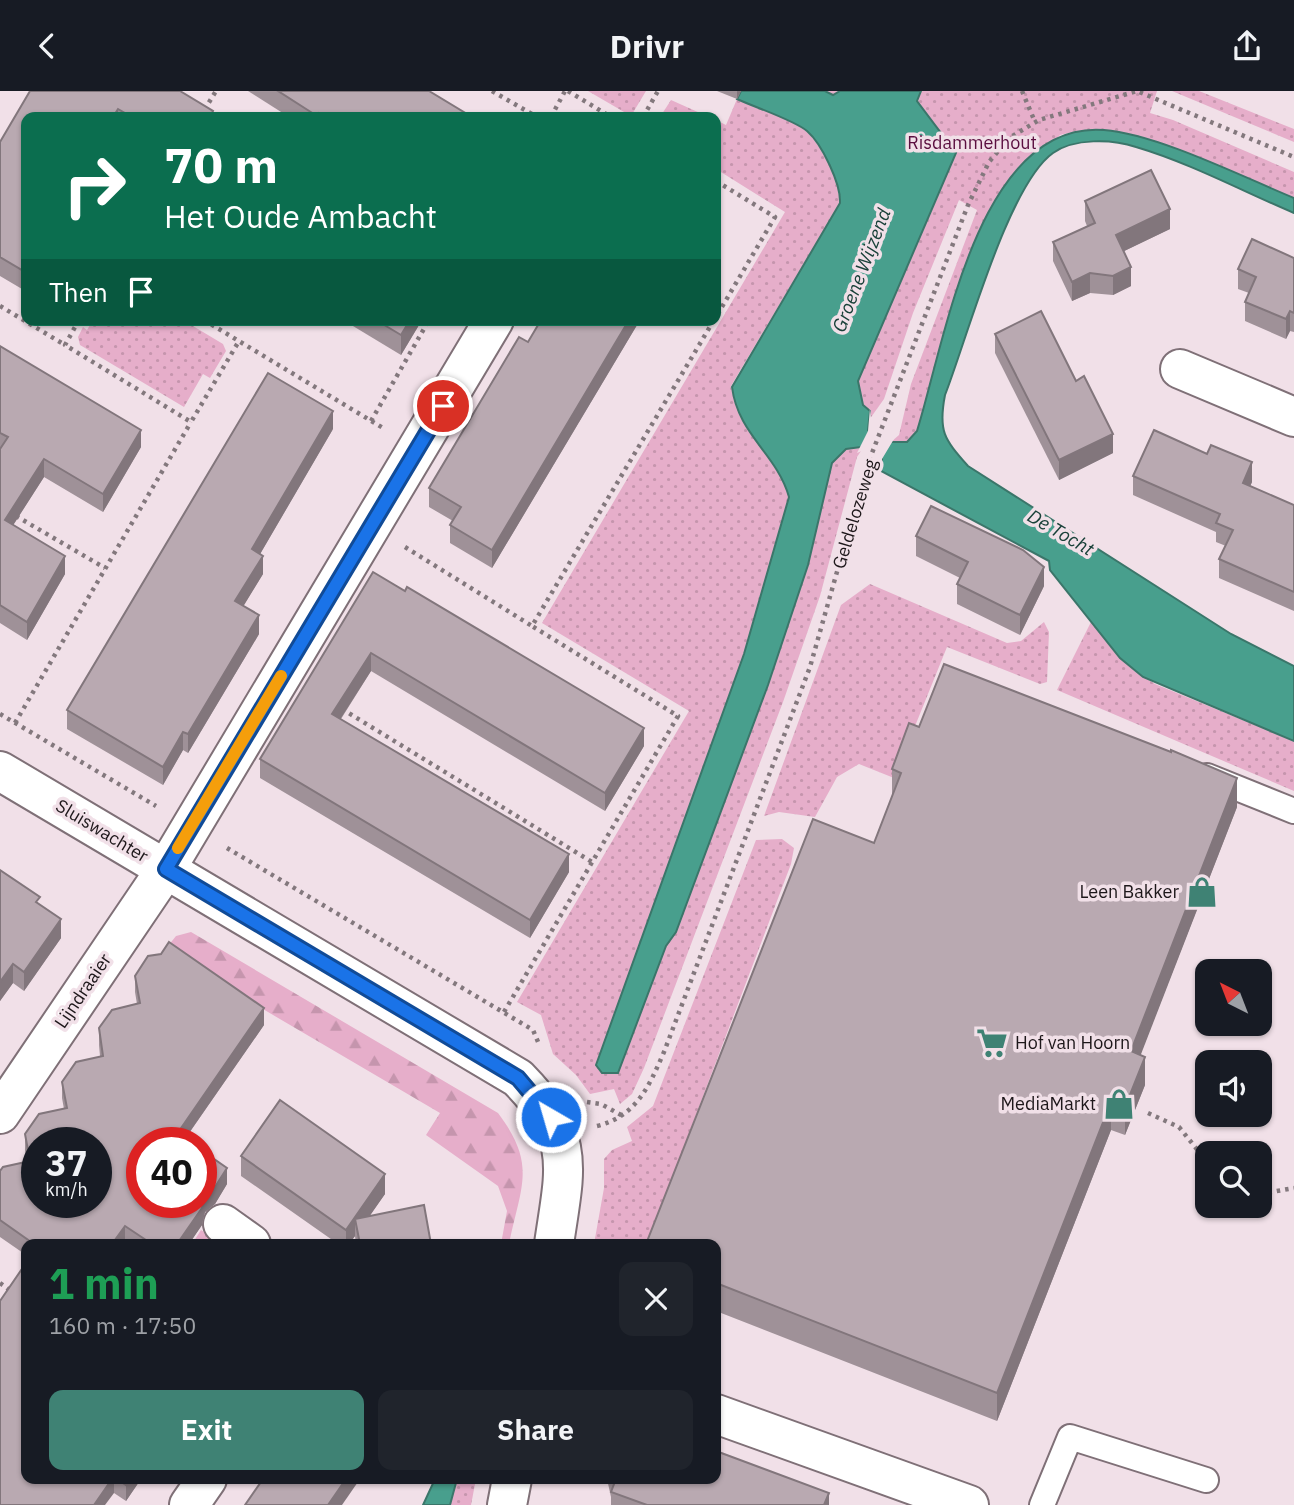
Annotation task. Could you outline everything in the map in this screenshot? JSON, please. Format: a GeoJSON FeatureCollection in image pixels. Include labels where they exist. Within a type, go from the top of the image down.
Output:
{"type":"FeatureCollection","features":[{"type":"Feature","properties":{"kind":"street","name":"Lijndraaier"},"geometry":{"type":"LineString","coordinates":[[0,1114],[166,869],[490,326]]}},
{"type":"Feature","properties":{"kind":"street"},"geometry":{"type":"LineString","coordinates":[[1180,369],[1294,417]]}},
{"type":"Feature","properties":{"kind":"street","name":"Sluiswachter"},"geometry":{"type":"LineString","coordinates":[[0,771],[518,1078],[537,1097],[559,1135],[564,1157],[555,1239]]}},
{"type":"Feature","properties":{"kind":"street"},"geometry":{"type":"LineString","coordinates":[[721,1416],[904,1494],[969,1505]]}},
{"type":"Feature","properties":{"kind":"street"},"geometry":{"type":"LineString","coordinates":[[189,1505],[204,1484]]}},
{"type":"Feature","properties":{"kind":"street"},"geometry":{"type":"LineString","coordinates":[[507,1505],[511,1484]]}},
{"type":"Feature","properties":{"kind":"lane"},"geometry":{"type":"LineString","coordinates":[[1181,765],[1294,811]]}},
{"type":"Feature","properties":{"kind":"lane"},"geometry":{"type":"LineString","coordinates":[[1042,1505],[1070,1437],[1206,1480]]}},
{"type":"Feature","properties":{"kind":"path"},"geometry":{"type":"LineString","coordinates":[[203,112],[216,91]]}},
{"type":"Feature","properties":{"kind":"path"},"geometry":{"type":"LineString","coordinates":[[492,91],[528,112]]}},
{"type":"Feature","properties":{"kind":"path"},"geometry":{"type":"LineString","coordinates":[[554,112],[567,91],[603,112]]}},
{"type":"Feature","properties":{"kind":"path"},"geometry":{"type":"LineString","coordinates":[[646,112],[658,91]]}},
{"type":"Feature","properties":{"kind":"path"},"geometry":{"type":"LineString","coordinates":[[1022,91],[1035,122]]}},
{"type":"Feature","properties":{"kind":"path","name":"Geldelozeweg"},"geometry":{"type":"LineString","coordinates":[[559,1135],[623,1116],[637,1104],[649,1087],[810,667],[867,466],[968,205],[989,162],[1009,138],[1035,122],[1109,97],[1137,91],[1294,157]]}},
{"type":"Feature","properties":{"kind":"path"},"geometry":{"type":"LineString","coordinates":[[721,184],[775,217],[721,309]]}},
{"type":"Feature","properties":{"kind":"path"},"geometry":{"type":"LineString","coordinates":[[0,306],[21,319]]}},
{"type":"Feature","properties":{"kind":"path"},"geometry":{"type":"LineString","coordinates":[[33,326],[191,422]]}},
{"type":"Feature","properties":{"kind":"path"},"geometry":{"type":"LineString","coordinates":[[65,345],[76,326]]}},
{"type":"Feature","properties":{"kind":"path"},"geometry":{"type":"LineString","coordinates":[[214,326],[417,449]]}},
{"type":"Feature","properties":{"kind":"path"},"geometry":{"type":"LineString","coordinates":[[371,421],[426,326]]}},
{"type":"Feature","properties":{"kind":"path"},"geometry":{"type":"LineString","coordinates":[[532,626],[711,326]]}},
{"type":"Feature","properties":{"kind":"path"},"geometry":{"type":"LineString","coordinates":[[15,723],[239,341]]}},
{"type":"Feature","properties":{"kind":"path"},"geometry":{"type":"LineString","coordinates":[[12,513],[105,568]]}},
{"type":"Feature","properties":{"kind":"path"},"geometry":{"type":"LineString","coordinates":[[370,526],[678,716],[504,1012]]}},
{"type":"Feature","properties":{"kind":"path"},"geometry":{"type":"LineString","coordinates":[[283,673],[592,862]]}},
{"type":"Feature","properties":{"kind":"path"},"geometry":{"type":"LineString","coordinates":[[0,714],[504,1012],[533,1030],[541,1048]]}},
{"type":"Feature","properties":{"kind":"path"},"geometry":{"type":"LineString","coordinates":[[582,1097],[587,1103],[601,1104],[623,1116]]}},
{"type":"Feature","properties":{"kind":"path"},"geometry":{"type":"LineString","coordinates":[[1148,1113],[1179,1127],[1195,1147]]}},
{"type":"Feature","properties":{"kind":"path"},"geometry":{"type":"LineString","coordinates":[[1272,1192],[1294,1188]]}},
{"type":"Feature","properties":{"kind":"path"},"geometry":{"type":"LineString","coordinates":[[0,1283],[18,1295]]}},
{"type":"Feature","properties":{"kind":"green space"},"geometry":{"type":"Polygon","coordinates":[[[588,91],[646,91],[633,112],[624,112],[588,91]]]}},
{"type":"Feature","properties":{"kind":"green space","name":"Risdammerhout"},"geometry":{"type":"Polygon","coordinates":[[[773,91],[1157,91],[1150,113],[1173,120],[1294,172],[1294,198],[1210,162],[1146,140],[1115,133],[1086,131],[1060,135],[994,206],[957,290],[917,431],[907,442],[891,442],[899,435],[911,384],[977,210],[959,200],[913,313],[884,399],[869,420],[870,412],[863,405],[858,381],[942,187],[773,91]]]}},
{"type":"Feature","properties":{"kind":"green space"},"geometry":{"type":"Polygon","coordinates":[[[1172,91],[1199,91],[1294,129],[1294,142],[1172,91]]]}},
{"type":"Feature","properties":{"kind":"green space"},"geometry":{"type":"Polygon","coordinates":[[[737,99],[793,122],[812,137],[824,154],[838,186],[840,203],[731,386],[743,419],[776,468],[789,497],[744,654],[650,917],[618,1073],[666,946],[676,932],[768,685],[808,565],[832,463],[846,449],[863,448],[857,457],[820,596],[783,702],[644,1068],[632,1094],[620,1104],[614,1089],[590,1094],[576,1075],[553,1054],[541,1015],[517,1002],[689,711],[542,623],[718,326],[721,326],[721,320],[785,212],[721,172],[721,122],[726,125],[737,99]]]}},
{"type":"Feature","properties":{"kind":"green space"},"geometry":{"type":"Polygon","coordinates":[[[671,100],[698,112],[663,112],[671,100]]]}},
{"type":"Feature","properties":{"kind":"green space"},"geometry":{"type":"Polygon","coordinates":[[[89,326],[193,326],[223,344],[226,351],[210,378],[203,374],[184,407],[80,345],[78,337],[83,327],[87,330],[89,326]]]}},
{"type":"Feature","properties":{"kind":"green space"},"geometry":{"type":"Polygon","coordinates":[[[870,584],[1007,643],[1021,641],[1044,622],[1049,632],[1047,682],[1040,684],[947,647],[894,778],[859,764],[837,777],[815,817],[779,812],[764,816],[841,605],[870,584]]]}},
{"type":"Feature","properties":{"kind":"green space"},"geometry":{"type":"Polygon","coordinates":[[[1092,620],[1120,658],[1155,684],[1294,741],[1294,791],[1057,690],[1092,620]]]}},
{"type":"Feature","properties":{"kind":"green space"},"geometry":{"type":"Polygon","coordinates":[[[782,839],[794,848],[791,864],[649,1239],[595,1239],[604,1188],[604,1159],[612,1150],[632,1141],[627,1127],[653,1106],[756,840],[782,839]]]}},
{"type":"Feature","properties":{"kind":"green space"},"geometry":{"type":"Polygon","coordinates":[[[191,932],[498,1113],[518,1147],[522,1162],[521,1190],[510,1239],[502,1239],[507,1211],[498,1186],[426,1135],[440,1113],[164,951],[176,936],[191,932]]]}},
{"type":"Feature","properties":{"kind":"green space"},"geometry":{"type":"Polygon","coordinates":[[[201,1230],[214,1239],[195,1239],[201,1230]]]}},
{"type":"Feature","properties":{"kind":"green space"},"geometry":{"type":"Polygon","coordinates":[[[456,1484],[475,1484],[471,1505],[450,1505],[456,1484]]]}},
{"type":"Feature","properties":{"kind":"water"},"geometry":{"type":"Polygon","coordinates":[[[741,91],[825,91],[833,95],[840,91],[921,91],[917,101],[956,153],[858,381],[863,405],[870,411],[868,430],[891,442],[907,442],[917,431],[955,294],[974,243],[997,197],[1026,160],[1061,136],[1104,130],[1149,139],[1294,198],[1294,213],[1176,161],[1126,144],[1082,142],[1053,153],[1036,170],[1005,229],[945,395],[942,417],[948,441],[968,466],[1231,634],[1294,666],[1294,741],[1143,677],[1120,658],[1050,570],[1049,561],[881,471],[882,459],[861,447],[846,449],[832,463],[808,565],[768,685],[676,932],[666,946],[618,1073],[602,1073],[596,1065],[744,654],[789,497],[776,468],[742,418],[732,387],[840,203],[834,175],[813,137],[793,122],[737,99],[741,91]]]}},
{"type":"Feature","properties":{"kind":"water"},"geometry":{"type":"Polygon","coordinates":[[[433,1484],[456,1484],[450,1505],[423,1505],[433,1484]]]}},
{"type":"Feature","properties":{"kind":"pier"},"geometry":{"type":"Polygon","coordinates":[[[870,408],[872,428],[894,439],[882,459],[881,471],[877,470],[878,461],[862,451],[857,453],[868,431],[870,408]]]}},
{"type":"Feature","properties":{"kind":"building"},"geometry":{"type":"Polygon","coordinates":[[[30,91],[180,91],[213,111],[123,112],[118,109],[116,112],[21,112],[21,269],[0,257],[0,142],[30,91]]]}},
{"type":"Feature","properties":{"kind":"building"},"geometry":{"type":"Polygon","coordinates":[[[278,91],[429,91],[464,112],[311,112],[278,91]]]}},
{"type":"Feature","properties":{"kind":"building"},"geometry":{"type":"Polygon","coordinates":[[[1151,170],[1170,209],[1116,235],[1131,267],[1113,276],[1090,273],[1072,282],[1053,242],[1095,223],[1085,201],[1151,170]]]}},
{"type":"Feature","properties":{"kind":"building"},"geometry":{"type":"Polygon","coordinates":[[[1252,239],[1294,258],[1294,313],[1290,311],[1286,319],[1245,302],[1256,277],[1238,269],[1252,239]]]}},
{"type":"Feature","properties":{"kind":"building"},"geometry":{"type":"Polygon","coordinates":[[[1041,311],[1076,381],[1084,376],[1113,434],[1059,460],[995,334],[1041,311]]]}},
{"type":"Feature","properties":{"kind":"building"},"geometry":{"type":"Polygon","coordinates":[[[386,326],[406,326],[401,335],[386,326]]]}},
{"type":"Feature","properties":{"kind":"building"},"geometry":{"type":"Polygon","coordinates":[[[537,326],[625,326],[492,550],[450,525],[461,507],[429,488],[519,337],[528,342],[537,326]]]}},
{"type":"Feature","properties":{"kind":"building"},"geometry":{"type":"Polygon","coordinates":[[[0,346],[141,430],[103,494],[44,459],[5,520],[65,556],[27,622],[0,605],[0,449],[8,437],[0,433],[0,346]]]}},
{"type":"Feature","properties":{"kind":"building"},"geometry":{"type":"Polygon","coordinates":[[[268,373],[333,411],[252,549],[263,556],[235,601],[259,615],[188,734],[183,732],[163,767],[67,710],[268,373]]]}},
{"type":"Feature","properties":{"kind":"building"},"geometry":{"type":"Polygon","coordinates":[[[1154,430],[1207,454],[1211,445],[1252,462],[1243,483],[1294,505],[1294,592],[1219,559],[1233,530],[1216,523],[1220,514],[1133,476],[1154,430]]]}},
{"type":"Feature","properties":{"kind":"building"},"geometry":{"type":"Polygon","coordinates":[[[931,506],[1023,550],[1044,567],[1020,615],[957,584],[968,562],[916,536],[931,506]]]}},
{"type":"Feature","properties":{"kind":"building"},"geometry":{"type":"Polygon","coordinates":[[[373,572],[405,591],[407,587],[644,728],[605,793],[371,653],[332,714],[569,854],[530,920],[260,759],[373,572]]]}},
{"type":"Feature","properties":{"kind":"building"},"geometry":{"type":"Polygon","coordinates":[[[944,664],[1171,750],[1237,778],[1131,1051],[1145,1057],[1125,1107],[1111,1102],[997,1393],[721,1285],[721,1239],[648,1239],[813,819],[874,843],[901,773],[892,769],[909,723],[919,727],[944,664]]]}},
{"type":"Feature","properties":{"kind":"building"},"geometry":{"type":"Polygon","coordinates":[[[0,870],[40,897],[36,902],[61,919],[24,972],[13,964],[0,982],[0,870]]]}},
{"type":"Feature","properties":{"kind":"building"},"geometry":{"type":"Polygon","coordinates":[[[169,942],[264,1008],[182,1127],[126,1127],[126,1218],[195,1218],[180,1239],[144,1239],[125,1226],[116,1239],[27,1239],[0,1220],[0,1171],[3,1167],[21,1163],[21,1218],[112,1218],[112,1127],[30,1127],[39,1114],[67,1108],[62,1082],[76,1062],[103,1056],[99,1028],[112,1010],[140,1003],[135,976],[148,956],[161,954],[169,942]]]}},
{"type":"Feature","properties":{"kind":"building"},"geometry":{"type":"Polygon","coordinates":[[[280,1100],[385,1174],[346,1230],[241,1156],[280,1100]]]}},
{"type":"Feature","properties":{"kind":"building"},"geometry":{"type":"Polygon","coordinates":[[[217,1161],[227,1168],[217,1184],[217,1161]]]}},
{"type":"Feature","properties":{"kind":"building"},"geometry":{"type":"Polygon","coordinates":[[[424,1205],[430,1239],[359,1239],[355,1219],[424,1205]]]}},
{"type":"Feature","properties":{"kind":"building"},"geometry":{"type":"Polygon","coordinates":[[[21,1270],[21,1484],[109,1484],[94,1505],[0,1505],[0,1301],[21,1270]]]}},
{"type":"Feature","properties":{"kind":"building"},"geometry":{"type":"Polygon","coordinates":[[[721,1453],[829,1493],[824,1505],[647,1505],[611,1492],[614,1484],[721,1484],[721,1453]]]}},
{"type":"Feature","properties":{"kind":"building"},"geometry":{"type":"Polygon","coordinates":[[[260,1484],[343,1484],[328,1505],[245,1505],[260,1484]]]}},
{"type":"Feature","properties":{"kind":"slow traffic"},"geometry":{"type":"LineString","coordinates":[[178,848],[281,676]]}},
{"type":"Feature","properties":{"kind":"place","name":"Leen Bakker"},"geometry":{"type":"Point","coordinates":[1202,892]}},
{"type":"Feature","properties":{"kind":"place","name":"Hof van Hoorn"},"geometry":{"type":"Point","coordinates":[992,1043]}},
{"type":"Feature","properties":{"kind":"place","name":"MediaMarkt"},"geometry":{"type":"Point","coordinates":[1119,1104]}},
{"type":"Feature","properties":{"kind":"route"},"geometry":{"type":"LineString","coordinates":[[443,406],[166,869],[518,1078],[537,1097],[551,1117]]}},
{"type":"Feature","properties":{"kind":"water label","name":"Groene Wijzend"},"geometry":{"type":"Point","coordinates":[861,270]}},
{"type":"Feature","properties":{"kind":"water label","name":"De Tocht"},"geometry":{"type":"Point","coordinates":[1061,532]}}]}
